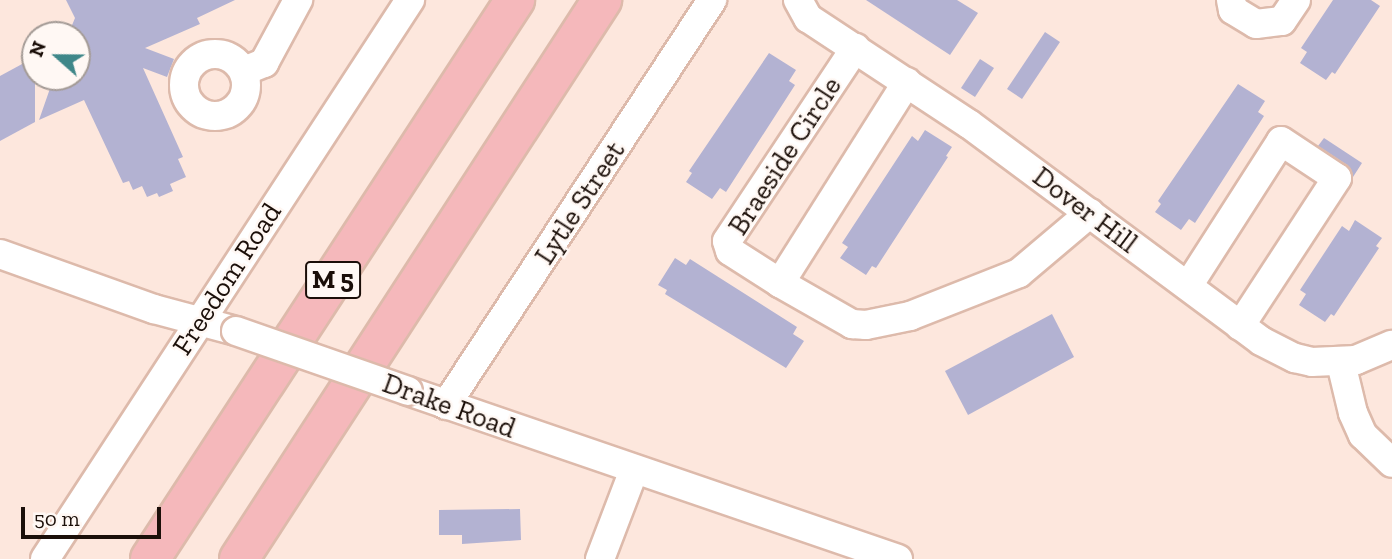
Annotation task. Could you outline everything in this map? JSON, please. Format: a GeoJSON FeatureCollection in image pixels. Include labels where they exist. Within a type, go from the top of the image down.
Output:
{"type":"FeatureCollection","features":[{"type":"Feature","properties":{"kind":"highway","name":"M 5"},"geometry":{"type":"LineString","coordinates":[[150,559],[515,0]]}},
{"type":"Feature","properties":{"kind":"highway","name":"M 5"},"geometry":{"type":"LineString","coordinates":[[239,559],[602,0]]}},
{"type":"Feature","properties":{"kind":"street"},"geometry":{"type":"LineString","coordinates":[[244,71],[264,63],[298,0]]}},
{"type":"Feature","properties":{"kind":"street","name":"Lytle Street"},"geometry":{"type":"LineString","coordinates":[[446,405],[712,0]]}},
{"type":"Feature","properties":{"kind":"street","name":"Dover Hill"},"geometry":{"type":"LineString","coordinates":[[798,0],[808,18],[907,82],[1261,341],[1295,358],[1312,362],[1341,363],[1356,360],[1392,345]]}},
{"type":"Feature","properties":{"kind":"street"},"geometry":{"type":"LineString","coordinates":[[1231,0],[1233,10],[1256,24],[1282,21],[1296,0]]}},
{"type":"Feature","properties":{"kind":"street","name":"Freedom Road"},"geometry":{"type":"LineString","coordinates":[[45,559],[401,3]]}},
{"type":"Feature","properties":{"kind":"street","name":"Braeside Circle"},"geometry":{"type":"LineString","coordinates":[[855,48],[727,241],[730,251],[852,324],[866,325],[899,318],[1019,274],[1090,214]]}},
{"type":"Feature","properties":{"kind":"street"},"geometry":{"type":"LineString","coordinates":[[780,283],[907,82]]}},
{"type":"Feature","properties":{"kind":"street"},"geometry":{"type":"LineString","coordinates":[[1188,286],[1281,141],[1337,178],[1240,326]]}},
{"type":"Feature","properties":{"kind":"street","name":"Drake Road"},"geometry":{"type":"LineString","coordinates":[[0,254],[154,309],[236,331],[898,559]]}},
{"type":"Feature","properties":{"kind":"street"},"geometry":{"type":"LineString","coordinates":[[1341,363],[1353,413],[1363,435],[1392,463]]}},
{"type":"Feature","properties":{"kind":"street"},"geometry":{"type":"LineString","coordinates":[[600,559],[634,470]]}},
{"type":"Feature","properties":{"kind":"building"},"geometry":{"type":"Polygon","coordinates":[[[66,0],[235,0],[197,18],[200,24],[145,48],[174,59],[167,77],[143,68],[183,157],[178,159],[186,177],[170,184],[173,191],[159,197],[157,193],[147,197],[142,186],[133,190],[129,181],[123,183],[84,100],[39,120],[49,91],[91,91],[91,21],[74,21],[75,18],[66,0]]]}},
{"type":"Feature","properties":{"kind":"building"},"geometry":{"type":"Polygon","coordinates":[[[866,0],[957,0],[978,13],[950,55],[866,0]]]}},
{"type":"Feature","properties":{"kind":"building"},"geometry":{"type":"Polygon","coordinates":[[[1333,0],[1371,0],[1380,6],[1335,74],[1332,72],[1326,80],[1300,63],[1307,52],[1301,48],[1333,0]]]}},
{"type":"Feature","properties":{"kind":"building"},"geometry":{"type":"Polygon","coordinates":[[[1045,32],[1060,42],[1022,99],[1007,89],[1045,32]]]}},
{"type":"Feature","properties":{"kind":"building"},"geometry":{"type":"Polygon","coordinates":[[[769,53],[796,70],[789,81],[795,85],[726,192],[720,188],[712,199],[686,182],[692,173],[689,171],[769,53]]]}},
{"type":"Feature","properties":{"kind":"building"},"geometry":{"type":"Polygon","coordinates":[[[980,59],[994,68],[975,97],[961,88],[980,59]]]}},
{"type":"Feature","properties":{"kind":"building"},"geometry":{"type":"Polygon","coordinates":[[[21,65],[21,91],[35,91],[35,122],[0,141],[0,76],[21,65]]]}},
{"type":"Feature","properties":{"kind":"building"},"geometry":{"type":"Polygon","coordinates":[[[1238,84],[1265,101],[1258,112],[1264,116],[1195,223],[1189,219],[1181,230],[1155,212],[1161,204],[1158,201],[1238,84]]]}},
{"type":"Feature","properties":{"kind":"building"},"geometry":{"type":"Polygon","coordinates":[[[925,130],[952,147],[946,156],[948,157],[876,268],[872,266],[866,275],[840,258],[848,247],[842,243],[912,136],[918,141],[925,130]]]}},
{"type":"Feature","properties":{"kind":"building"},"geometry":{"type":"Polygon","coordinates":[[[1324,138],[1362,163],[1353,177],[1347,165],[1318,146],[1324,138]]]}},
{"type":"Feature","properties":{"kind":"building"},"geometry":{"type":"Polygon","coordinates":[[[1355,220],[1382,238],[1376,246],[1379,248],[1334,316],[1331,314],[1325,322],[1299,305],[1306,294],[1300,290],[1342,226],[1349,231],[1355,220]]]}},
{"type":"Feature","properties":{"kind":"building"},"geometry":{"type":"Polygon","coordinates":[[[675,258],[686,265],[690,259],[797,327],[793,334],[804,341],[786,368],[665,294],[667,290],[658,285],[675,258]]]}},
{"type":"Feature","properties":{"kind":"building"},"geometry":{"type":"Polygon","coordinates":[[[1052,314],[1074,357],[968,415],[945,371],[1052,314]]]}},
{"type":"Feature","properties":{"kind":"building"},"geometry":{"type":"Polygon","coordinates":[[[520,509],[521,540],[462,544],[462,535],[439,535],[439,510],[520,509]]]}}]}
